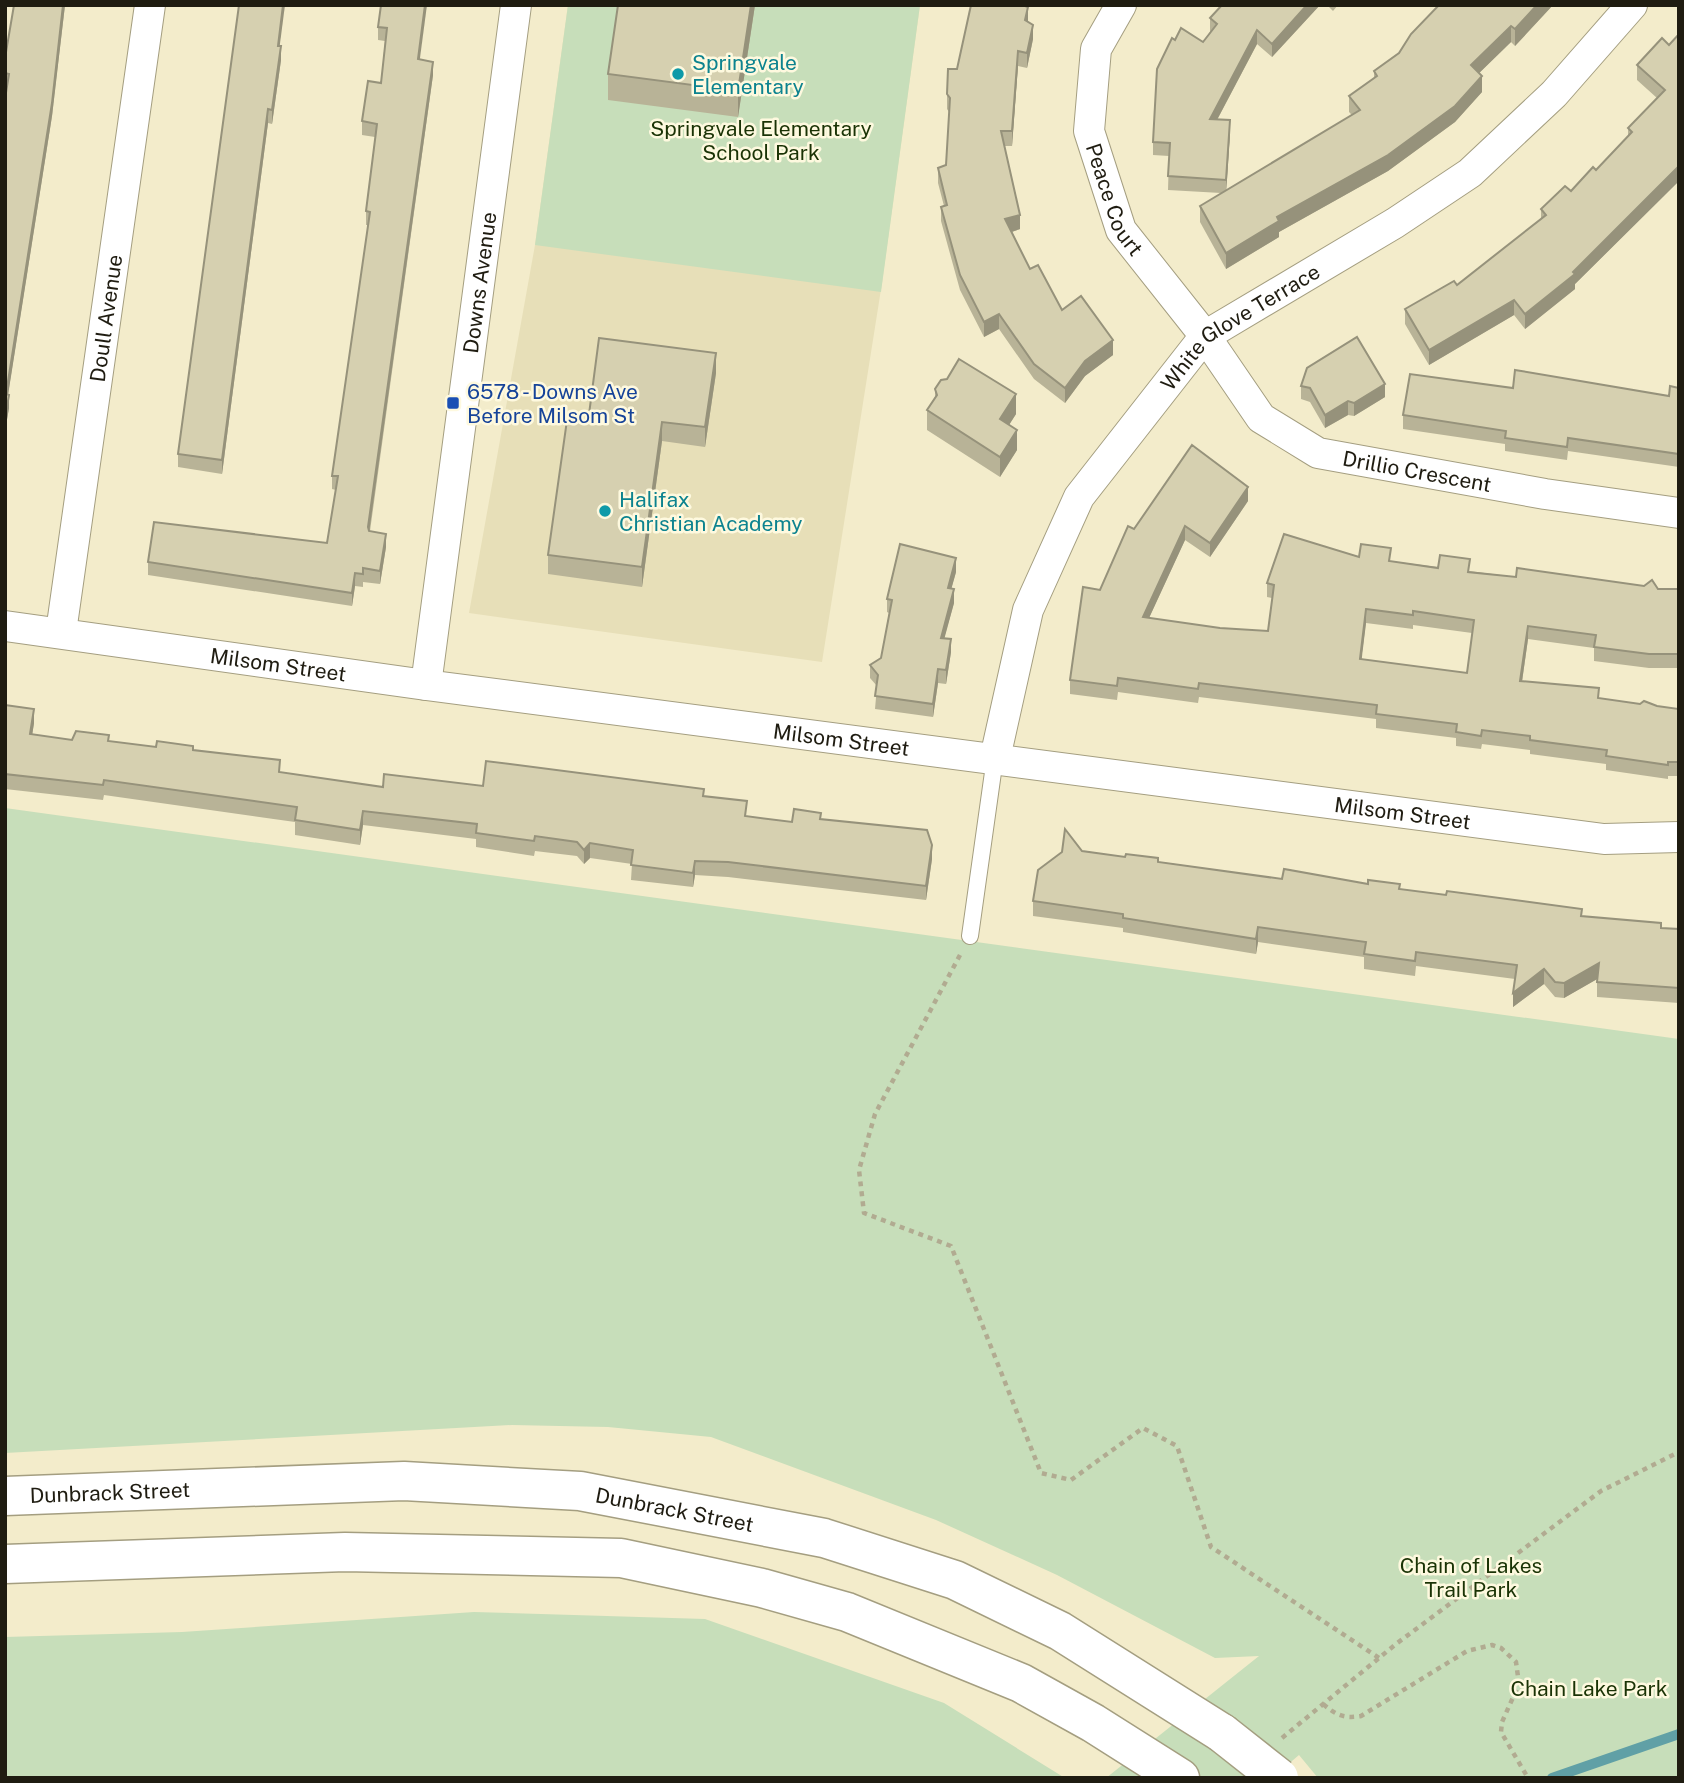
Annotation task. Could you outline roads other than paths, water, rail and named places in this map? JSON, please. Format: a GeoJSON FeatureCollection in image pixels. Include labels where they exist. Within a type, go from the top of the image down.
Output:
{"type":"FeatureCollection","features":[{"type":"Feature","properties":{"kind":"main road","name":"Dunbrack Street"},"geometry":{"type":"LineString","coordinates":[[5,1496],[404,1481],[580,1491],[824,1538],[954,1580],[1060,1631],[1222,1733],[1279,1778]]}},
{"type":"Feature","properties":{"kind":"main road"},"geometry":{"type":"LineString","coordinates":[[5,1564],[345,1552],[621,1558],[762,1588],[847,1612],[1021,1683],[1175,1775]]}},
{"type":"Feature","properties":{"kind":"street","name":"Doull Avenue"},"geometry":{"type":"LineString","coordinates":[[61,632],[150,5]]}},
{"type":"Feature","properties":{"kind":"street","name":"Downs Avenue"},"geometry":{"type":"LineString","coordinates":[[426,685],[516,5]]}},
{"type":"Feature","properties":{"kind":"street","name":"Peace Court"},"geometry":{"type":"LineString","coordinates":[[1121,5],[1096,49],[1088,131],[1121,230],[1205,336]]}},
{"type":"Feature","properties":{"kind":"street","name":"White Glove Terrace"},"geometry":{"type":"LineString","coordinates":[[995,758],[1028,610],[1079,497],[1205,336],[1395,223],[1470,173],[1554,94],[1632,5]]}},
{"type":"Feature","properties":{"kind":"street","name":"Drillio Crescent"},"geometry":{"type":"LineString","coordinates":[[1205,336],[1261,418],[1318,453],[1545,494],[1679,513]]}},
{"type":"Feature","properties":{"kind":"street","name":"Milsom Street"},"geometry":{"type":"LineString","coordinates":[[5,626],[426,685],[1604,839],[1679,837]]}},
{"type":"Feature","properties":{"kind":"lane"},"geometry":{"type":"LineString","coordinates":[[970,936],[995,758]]}},
{"type":"Feature","properties":{"kind":"waterway"},"geometry":{"type":"LineString","coordinates":[[1552,1778],[1679,1734]]}},
{"type":"Feature","properties":{"kind":"place","name":"Springvale Elementary"},"geometry":{"type":"Point","coordinates":[678,74]}},
{"type":"Feature","properties":{"kind":"place","name":"6578 - Downs Ave Before Milsom St"},"geometry":{"type":"Point","coordinates":[453,403]}},
{"type":"Feature","properties":{"kind":"place","name":"Halifax Christian Academy"},"geometry":{"type":"Point","coordinates":[605,511]}},
{"type":"Feature","properties":{"kind":"park label","name":"Springvale Elementary School Park"},"geometry":{"type":"Point","coordinates":[761,140]}},
{"type":"Feature","properties":{"kind":"park label","name":"Chain of Lakes Trail Park"},"geometry":{"type":"Point","coordinates":[1471,1577]}},
{"type":"Feature","properties":{"kind":"park label","name":"Chain Lake Park"},"geometry":{"type":"Point","coordinates":[1589,1688]}}]}
